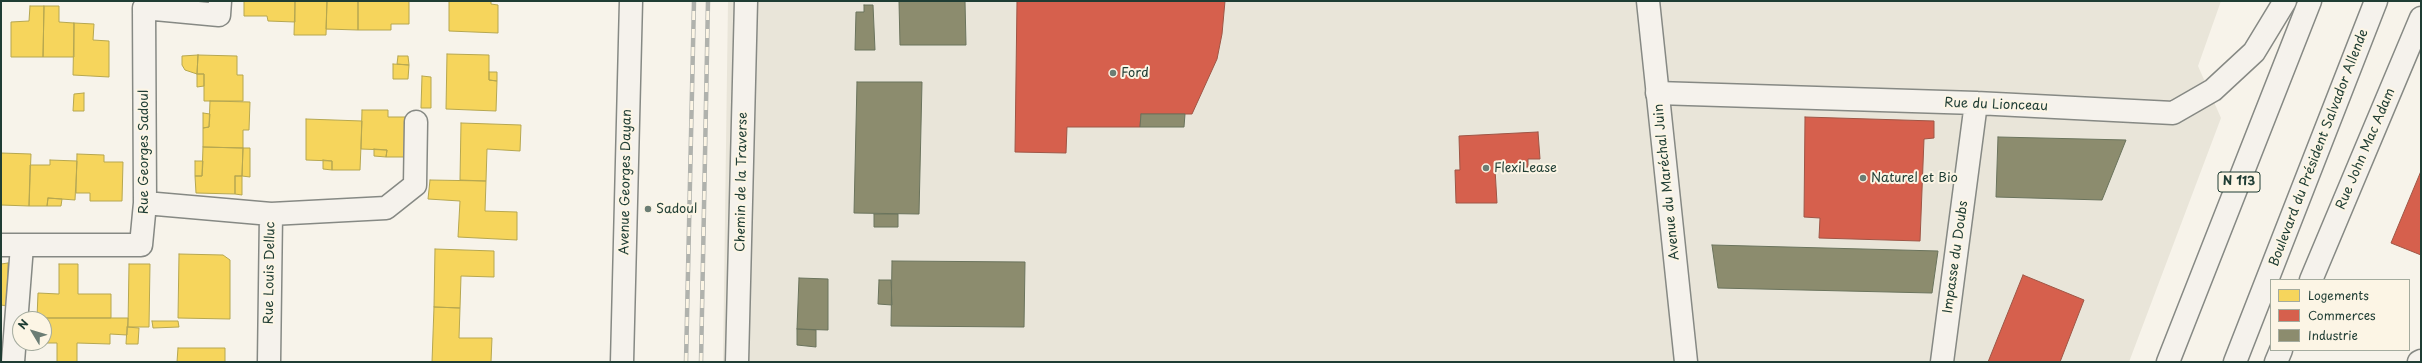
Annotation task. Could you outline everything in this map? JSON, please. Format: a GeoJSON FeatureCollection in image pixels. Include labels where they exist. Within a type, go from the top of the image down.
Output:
{"type":"FeatureCollection","features":[{"type":"Feature","properties":{"kind":"street","name":"Rue Georges Sadoul"},"geometry":{"type":"LineString","coordinates":[[11,246],[141,245],[145,203],[139,4],[219,15],[220,1]]}},
{"type":"Feature","properties":{"kind":"street","name":"Avenue Georges Dayan"},"geometry":{"type":"LineString","coordinates":[[622,362],[631,1]]}},
{"type":"Feature","properties":{"kind":"street","name":"Chemin de la Traverse"},"geometry":{"type":"LineString","coordinates":[[737,362],[746,1]]}},
{"type":"Feature","properties":{"kind":"street","name":"Avenue du Maréchal Juin"},"geometry":{"type":"LineString","coordinates":[[1648,1],[1686,362]]}},
{"type":"Feature","properties":{"kind":"street","name":"Rue du Lionceau"},"geometry":{"type":"LineString","coordinates":[[1657,93],[1976,104],[2173,113],[2213,90],[2254,52],[2285,1]]}},
{"type":"Feature","properties":{"kind":"street","name":"N 113"},"geometry":{"type":"LineString","coordinates":[[2168,362],[2310,1]]}},
{"type":"Feature","properties":{"kind":"street","name":"Boulevard du Président Salvador Allende"},"geometry":{"type":"LineString","coordinates":[[2235,362],[2376,1]]}},
{"type":"Feature","properties":{"kind":"street","name":"Rue John Mac Adam"},"geometry":{"type":"LineString","coordinates":[[2310,279],[2421,18]]}},
{"type":"Feature","properties":{"kind":"street","name":"Impasse du Doubs"},"geometry":{"type":"LineString","coordinates":[[1942,362],[1976,104]]}},
{"type":"Feature","properties":{"kind":"street"},"geometry":{"type":"LineString","coordinates":[[270,214],[386,208],[415,185],[416,122]]}},
{"type":"Feature","properties":{"kind":"street","name":"Rue Louis Delluc"},"geometry":{"type":"LineString","coordinates":[[145,203],[270,214],[269,362]]}},
{"type":"Feature","properties":{"kind":"street"},"geometry":{"type":"LineString","coordinates":[[11,246],[13,362]]}},
{"type":"Feature","properties":{"kind":"street"},"geometry":{"type":"LineString","coordinates":[[2276,362],[2281,351]]}},
{"type":"Feature","properties":{"kind":"shaded area"},"geometry":{"type":"Polygon","coordinates":[[[728,1],[2221,1],[2198,66],[2221,118],[2129,362],[723,362],[728,1]]]}},
{"type":"Feature","properties":{"kind":"building: Logements"},"geometry":{"type":"Polygon","coordinates":[[[244,1],[295,1],[295,22],[268,21],[267,16],[244,16],[244,1]]]}},
{"type":"Feature","properties":{"kind":"building: Logements"},"geometry":{"type":"Polygon","coordinates":[[[295,1],[327,1],[326,35],[294,35],[295,1]]]}},
{"type":"Feature","properties":{"kind":"building: Logements"},"geometry":{"type":"Polygon","coordinates":[[[327,1],[358,1],[358,30],[326,29],[327,1]]]}},
{"type":"Feature","properties":{"kind":"building: Logements"},"geometry":{"type":"Polygon","coordinates":[[[358,1],[409,1],[409,24],[391,24],[391,30],[358,30],[358,1]]]}},
{"type":"Feature","properties":{"kind":"building: Logements"},"geometry":{"type":"Polygon","coordinates":[[[449,1],[491,1],[491,4],[498,5],[498,33],[449,31],[449,1]]]}},
{"type":"Feature","properties":{"kind":"building: Logements"},"geometry":{"type":"Polygon","coordinates":[[[30,6],[44,6],[43,57],[11,57],[11,22],[29,21],[30,6]]]}},
{"type":"Feature","properties":{"kind":"building: Logements"},"geometry":{"type":"Polygon","coordinates":[[[44,6],[59,6],[59,22],[74,23],[74,57],[43,57],[44,6]]]}},
{"type":"Feature","properties":{"kind":"building: Logements"},"geometry":{"type":"Polygon","coordinates":[[[74,23],[94,24],[93,40],[109,41],[109,77],[73,75],[74,23]]]}},
{"type":"Feature","properties":{"kind":"building: Logements"},"geometry":{"type":"Polygon","coordinates":[[[447,54],[489,55],[489,80],[497,81],[496,111],[446,109],[447,54]]]}},
{"type":"Feature","properties":{"kind":"building: Logements"},"geometry":{"type":"Polygon","coordinates":[[[198,55],[237,56],[237,75],[243,75],[243,101],[204,101],[204,74],[197,74],[198,55]]]}},
{"type":"Feature","properties":{"kind":"building: Logements"},"geometry":{"type":"Polygon","coordinates":[[[198,55],[197,74],[185,70],[182,65],[182,56],[198,55]]]}},
{"type":"Feature","properties":{"kind":"building: Logements"},"geometry":{"type":"Polygon","coordinates":[[[398,56],[408,56],[409,65],[397,64],[398,56]]]}},
{"type":"Feature","properties":{"kind":"building: Logements"},"geometry":{"type":"Polygon","coordinates":[[[393,64],[409,65],[408,79],[393,79],[393,64]]]}},
{"type":"Feature","properties":{"kind":"building: Logements"},"geometry":{"type":"Polygon","coordinates":[[[489,72],[497,72],[497,81],[489,80],[489,72]]]}},
{"type":"Feature","properties":{"kind":"building: Logements"},"geometry":{"type":"Polygon","coordinates":[[[197,74],[204,74],[204,86],[197,87],[197,74]]]}},
{"type":"Feature","properties":{"kind":"building: Logements"},"geometry":{"type":"Polygon","coordinates":[[[422,76],[431,77],[431,108],[421,108],[422,76]]]}},
{"type":"Feature","properties":{"kind":"building: Logements"},"geometry":{"type":"Polygon","coordinates":[[[84,93],[84,111],[73,111],[74,94],[84,93]]]}},
{"type":"Feature","properties":{"kind":"building: Logements"},"geometry":{"type":"Polygon","coordinates":[[[210,101],[250,102],[249,130],[243,130],[243,148],[203,147],[203,128],[209,127],[210,101]]]}},
{"type":"Feature","properties":{"kind":"building: Logements"},"geometry":{"type":"Polygon","coordinates":[[[362,110],[388,110],[388,117],[409,117],[408,157],[386,157],[387,150],[361,149],[362,110]]]}},
{"type":"Feature","properties":{"kind":"building: Logements"},"geometry":{"type":"Polygon","coordinates":[[[203,113],[210,114],[209,127],[203,128],[203,113]]]}},
{"type":"Feature","properties":{"kind":"building: Logements"},"geometry":{"type":"Polygon","coordinates":[[[306,119],[362,121],[360,170],[332,170],[332,161],[306,160],[306,119]]]}},
{"type":"Feature","properties":{"kind":"building: Logements"},"geometry":{"type":"Polygon","coordinates":[[[461,123],[521,125],[520,151],[487,149],[486,181],[460,180],[461,123]]]}},
{"type":"Feature","properties":{"kind":"building: Logements"},"geometry":{"type":"Polygon","coordinates":[[[203,147],[243,148],[242,176],[235,176],[235,194],[196,193],[195,176],[202,176],[203,147]]]}},
{"type":"Feature","properties":{"kind":"building: Logements"},"geometry":{"type":"Polygon","coordinates":[[[243,148],[250,148],[250,177],[242,176],[243,148]]]}},
{"type":"Feature","properties":{"kind":"building: Logements"},"geometry":{"type":"Polygon","coordinates":[[[374,149],[387,150],[386,157],[374,156],[374,149]]]}},
{"type":"Feature","properties":{"kind":"building: Logements"},"geometry":{"type":"Polygon","coordinates":[[[1,153],[31,154],[29,206],[1,205],[1,153]]]}},
{"type":"Feature","properties":{"kind":"building: Logements"},"geometry":{"type":"Polygon","coordinates":[[[77,154],[104,155],[104,162],[123,162],[122,201],[90,201],[90,193],[76,193],[77,154]]]}},
{"type":"Feature","properties":{"kind":"building: Logements"},"geometry":{"type":"Polygon","coordinates":[[[50,160],[77,161],[75,200],[48,198],[47,206],[29,206],[30,165],[50,165],[50,160]]]}},
{"type":"Feature","properties":{"kind":"building: Logements"},"geometry":{"type":"Polygon","coordinates":[[[323,160],[332,161],[332,170],[323,169],[323,160]]]}},
{"type":"Feature","properties":{"kind":"building: Logements"},"geometry":{"type":"Polygon","coordinates":[[[195,161],[203,161],[202,176],[195,176],[195,161]]]}},
{"type":"Feature","properties":{"kind":"building: Logements"},"geometry":{"type":"Polygon","coordinates":[[[235,176],[242,176],[242,195],[235,194],[235,176]]]}},
{"type":"Feature","properties":{"kind":"building: Logements"},"geometry":{"type":"Polygon","coordinates":[[[430,180],[486,181],[485,211],[517,212],[517,240],[458,237],[460,201],[428,199],[430,180]]]}},
{"type":"Feature","properties":{"kind":"building: Logements"},"geometry":{"type":"Polygon","coordinates":[[[48,198],[62,199],[61,206],[47,206],[48,198]]]}},
{"type":"Feature","properties":{"kind":"building: Logements"},"geometry":{"type":"Polygon","coordinates":[[[435,249],[494,251],[494,277],[461,276],[460,308],[434,307],[435,249]]]}},
{"type":"Feature","properties":{"kind":"building: Logements"},"geometry":{"type":"Polygon","coordinates":[[[179,254],[223,255],[230,260],[230,319],[178,318],[179,254]]]}},
{"type":"Feature","properties":{"kind":"building: Logements"},"geometry":{"type":"Polygon","coordinates":[[[8,263],[7,306],[1,305],[1,264],[8,263]]]}},
{"type":"Feature","properties":{"kind":"building: Logements"},"geometry":{"type":"Polygon","coordinates":[[[59,264],[78,264],[78,294],[111,294],[111,318],[52,318],[52,311],[37,311],[38,293],[59,294],[59,264]]]}},
{"type":"Feature","properties":{"kind":"building: Logements"},"geometry":{"type":"Polygon","coordinates":[[[129,264],[150,264],[149,327],[128,327],[129,264]]]}},
{"type":"Feature","properties":{"kind":"building: Logements"},"geometry":{"type":"Polygon","coordinates":[[[434,307],[460,308],[459,338],[492,338],[491,362],[432,362],[434,307]]]}},
{"type":"Feature","properties":{"kind":"building: Logements"},"geometry":{"type":"Polygon","coordinates":[[[52,318],[128,318],[127,335],[110,334],[110,344],[77,343],[77,362],[57,362],[57,343],[52,343],[52,318]]]}},
{"type":"Feature","properties":{"kind":"building: Logements"},"geometry":{"type":"Polygon","coordinates":[[[152,321],[178,321],[179,327],[153,328],[152,321]]]}},
{"type":"Feature","properties":{"kind":"building: Logements"},"geometry":{"type":"Polygon","coordinates":[[[127,327],[139,328],[138,344],[126,344],[127,327]]]}},
{"type":"Feature","properties":{"kind":"building: Logements"},"geometry":{"type":"Polygon","coordinates":[[[178,348],[225,348],[225,362],[177,362],[178,348]]]}},
{"type":"Feature","properties":{"kind":"building: Commerces","name":"Ford"},"geometry":{"type":"Polygon","coordinates":[[[1017,1],[1225,1],[1222,34],[1217,59],[1192,114],[1141,114],[1140,127],[1067,127],[1066,153],[1015,152],[1017,1]]]}},
{"type":"Feature","properties":{"kind":"building: Commerces","name":"Naturel et Bio"},"geometry":{"type":"Polygon","coordinates":[[[1805,117],[1934,121],[1934,138],[1924,139],[1920,241],[1819,238],[1820,218],[1804,217],[1805,117]]]}},
{"type":"Feature","properties":{"kind":"building: Commerces","name":"FlexiLease"},"geometry":{"type":"Polygon","coordinates":[[[1538,132],[1540,159],[1528,159],[1528,167],[1495,169],[1497,203],[1456,203],[1455,170],[1460,170],[1459,136],[1538,132]]]}},
{"type":"Feature","properties":{"kind":"building: Commerces"},"geometry":{"type":"Polygon","coordinates":[[[2421,171],[2421,255],[2391,243],[2421,171]]]}},
{"type":"Feature","properties":{"kind":"building: Commerces"},"geometry":{"type":"Polygon","coordinates":[[[2023,275],[2084,300],[2060,362],[1988,362],[2023,275]]]}},
{"type":"Feature","properties":{"kind":"building: Industrie"},"geometry":{"type":"Polygon","coordinates":[[[899,1],[965,1],[966,45],[900,45],[899,1]]]}},
{"type":"Feature","properties":{"kind":"building: Industrie"},"geometry":{"type":"Polygon","coordinates":[[[864,5],[873,5],[875,50],[855,50],[856,12],[864,12],[864,5]]]}},
{"type":"Feature","properties":{"kind":"building: Industrie"},"geometry":{"type":"Polygon","coordinates":[[[857,82],[922,82],[919,214],[854,213],[857,82]]]}},
{"type":"Feature","properties":{"kind":"building: Industrie"},"geometry":{"type":"Polygon","coordinates":[[[1141,114],[1185,114],[1184,127],[1140,127],[1141,114]]]}},
{"type":"Feature","properties":{"kind":"building: Industrie"},"geometry":{"type":"Polygon","coordinates":[[[1998,137],[2126,140],[2102,200],[1996,197],[1998,137]]]}},
{"type":"Feature","properties":{"kind":"building: Industrie"},"geometry":{"type":"Polygon","coordinates":[[[874,214],[898,214],[898,227],[874,227],[874,214]]]}},
{"type":"Feature","properties":{"kind":"building: Industrie"},"geometry":{"type":"Polygon","coordinates":[[[1712,245],[1938,251],[1932,293],[1718,288],[1712,245]]]}},
{"type":"Feature","properties":{"kind":"building: Industrie"},"geometry":{"type":"Polygon","coordinates":[[[892,261],[1025,262],[1024,327],[891,326],[892,261]]]}},
{"type":"Feature","properties":{"kind":"building: Industrie"},"geometry":{"type":"Polygon","coordinates":[[[799,278],[828,279],[828,330],[797,329],[799,278]]]}},
{"type":"Feature","properties":{"kind":"building: Industrie"},"geometry":{"type":"Polygon","coordinates":[[[879,280],[891,280],[892,305],[878,304],[879,280]]]}},
{"type":"Feature","properties":{"kind":"building: Industrie"},"geometry":{"type":"Polygon","coordinates":[[[797,329],[816,330],[816,347],[797,345],[797,329]]]}},
{"type":"Feature","properties":{"kind":"railway"},"geometry":{"type":"LineString","coordinates":[[686,362],[694,1]]}},
{"type":"Feature","properties":{"kind":"railway"},"geometry":{"type":"LineString","coordinates":[[701,362],[708,1]]}},
{"type":"Feature","properties":{"kind":"place","name":"Ford"},"geometry":{"type":"Point","coordinates":[1113,73]}},
{"type":"Feature","properties":{"kind":"place","name":"FlexiLease"},"geometry":{"type":"Point","coordinates":[1486,168]}},
{"type":"Feature","properties":{"kind":"place","name":"Naturel et Bio"},"geometry":{"type":"Point","coordinates":[1863,178]}},
{"type":"Feature","properties":{"kind":"place","name":"Sadoul"},"geometry":{"type":"Point","coordinates":[648,209]}}]}
